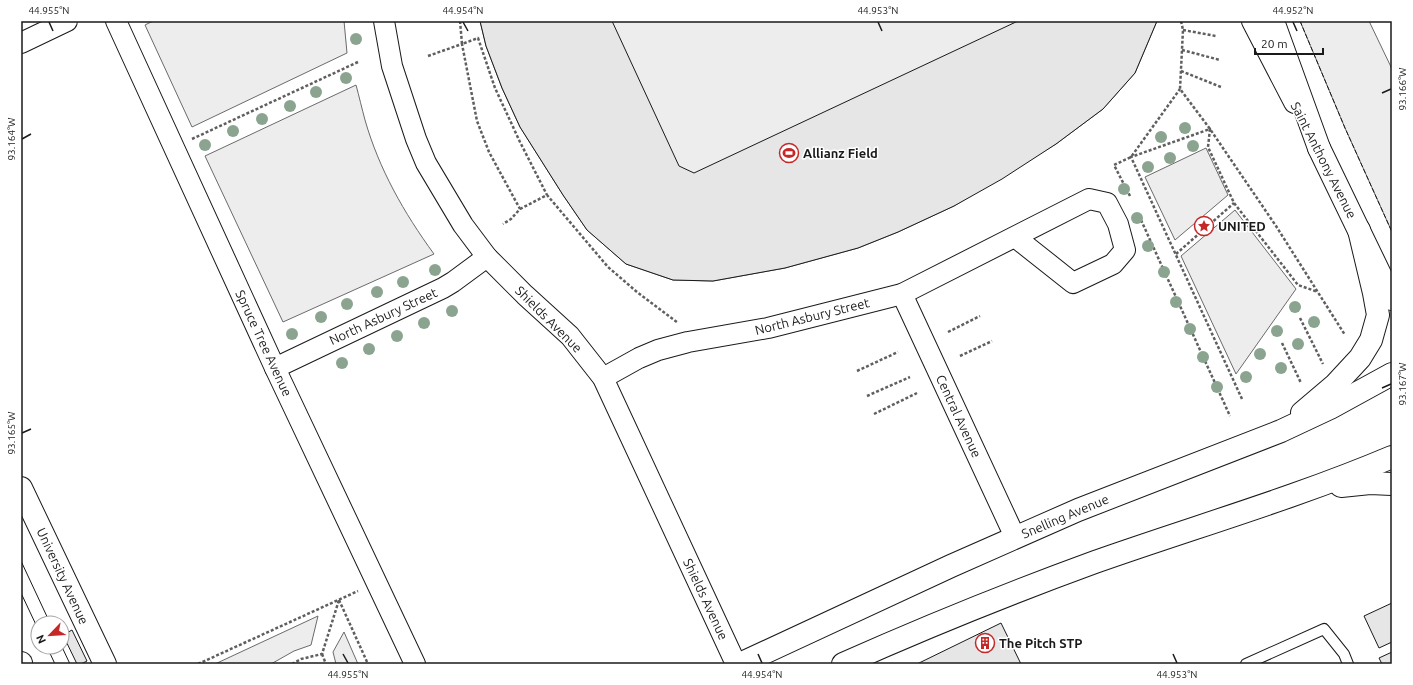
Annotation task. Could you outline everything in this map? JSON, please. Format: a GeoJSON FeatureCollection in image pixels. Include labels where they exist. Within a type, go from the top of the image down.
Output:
{"type":"FeatureCollection","features":[{"type":"Feature","properties":{"kind":"main road","name":"Saint Anthony Avenue"},"geometry":{"type":"LineString","coordinates":[[1253,21],[1320,148],[1392,299]]}},
{"type":"Feature","properties":{"kind":"main road"},"geometry":{"type":"LineString","coordinates":[[1273,21],[1320,148]]}},
{"type":"Feature","properties":{"kind":"main road"},"geometry":{"type":"LineString","coordinates":[[1281,431],[1335,385],[1360,358],[1371,340],[1378,315],[1359,230]]}},
{"type":"Feature","properties":{"kind":"main road","name":"Snelling Avenue"},"geometry":{"type":"LineString","coordinates":[[740,664],[1015,537],[1091,505],[1281,431],[1330,408],[1392,374]]}},
{"type":"Feature","properties":{"kind":"main road"},"geometry":{"type":"LineString","coordinates":[[843,664],[935,624],[1038,583],[1312,489],[1392,457]]}},
{"type":"Feature","properties":{"kind":"main road"},"geometry":{"type":"LineString","coordinates":[[1312,489],[1370,483],[1392,484]]}},
{"type":"Feature","properties":{"kind":"main road","name":"University Avenue"},"geometry":{"type":"LineString","coordinates":[[21,488],[105,664]]}},
{"type":"Feature","properties":{"kind":"street"},"geometry":{"type":"LineString","coordinates":[[21,43],[67,21]]}},
{"type":"Feature","properties":{"kind":"street","name":"Spruce Tree Avenue"},"geometry":{"type":"LineString","coordinates":[[116,21],[274,368],[415,664]]}},
{"type":"Feature","properties":{"kind":"street","name":"Shields Avenue"},"geometry":{"type":"LineString","coordinates":[[384,21],[392,66],[416,139],[426,163],[463,225],[487,257],[525,295],[570,336],[603,378],[736,664]]}},
{"type":"Feature","properties":{"kind":"street","name":"North Asbury Street"},"geometry":{"type":"LineString","coordinates":[[603,378],[639,358],[672,346],[768,328],[902,294],[1089,199],[1107,202],[1118,224],[1125,250],[1113,264],[1073,283],[1015,237]]}},
{"type":"Feature","properties":{"kind":"street","name":"North Asbury Street"},"geometry":{"type":"LineString","coordinates":[[274,368],[443,288],[454,282],[487,257]]}},
{"type":"Feature","properties":{"kind":"street","name":"Central Avenue"},"geometry":{"type":"LineString","coordinates":[[902,294],[1015,537]]}},
{"type":"Feature","properties":{"kind":"lane"},"geometry":{"type":"LineString","coordinates":[[1246,664],[1324,629],[1344,654],[1348,664]]}},
{"type":"Feature","properties":{"kind":"path"},"geometry":{"type":"LineString","coordinates":[[460,21],[462,44],[477,121],[489,152],[520,209]]}},
{"type":"Feature","properties":{"kind":"path"},"geometry":{"type":"LineString","coordinates":[[1131,157],[1180,89],[1183,30],[1181,21]]}},
{"type":"Feature","properties":{"kind":"path"},"geometry":{"type":"LineString","coordinates":[[1183,30],[1216,36]]}},
{"type":"Feature","properties":{"kind":"path"},"geometry":{"type":"LineString","coordinates":[[428,56],[478,38],[495,88],[547,195],[608,267],[637,292],[678,323]]}},
{"type":"Feature","properties":{"kind":"path"},"geometry":{"type":"LineString","coordinates":[[1182,50],[1220,60]]}},
{"type":"Feature","properties":{"kind":"path"},"geometry":{"type":"LineString","coordinates":[[192,139],[358,62]]}},
{"type":"Feature","properties":{"kind":"path"},"geometry":{"type":"LineString","coordinates":[[1181,71],[1220,87]]}},
{"type":"Feature","properties":{"kind":"path"},"geometry":{"type":"LineString","coordinates":[[1180,89],[1210,129],[1276,226],[1345,335]]}},
{"type":"Feature","properties":{"kind":"path"},"geometry":{"type":"LineString","coordinates":[[1130,196],[1114,165],[1131,157],[1210,129]]}},
{"type":"Feature","properties":{"kind":"path"},"geometry":{"type":"LineString","coordinates":[[1210,129],[1208,147],[1234,203],[1298,285],[1318,292]]}},
{"type":"Feature","properties":{"kind":"path"},"geometry":{"type":"LineString","coordinates":[[1131,157],[1242,399]]}},
{"type":"Feature","properties":{"kind":"path"},"geometry":{"type":"LineString","coordinates":[[503,224],[520,209],[547,195]]}},
{"type":"Feature","properties":{"kind":"path"},"geometry":{"type":"LineString","coordinates":[[1176,254],[1234,203]]}},
{"type":"Feature","properties":{"kind":"path"},"geometry":{"type":"LineString","coordinates":[[1140,217],[1230,416]]}},
{"type":"Feature","properties":{"kind":"path"},"geometry":{"type":"LineString","coordinates":[[948,332],[980,316]]}},
{"type":"Feature","properties":{"kind":"path"},"geometry":{"type":"LineString","coordinates":[[1300,318],[1325,368]]}},
{"type":"Feature","properties":{"kind":"path"},"geometry":{"type":"LineString","coordinates":[[960,356],[992,341]]}},
{"type":"Feature","properties":{"kind":"path"},"geometry":{"type":"LineString","coordinates":[[1282,343],[1301,383]]}},
{"type":"Feature","properties":{"kind":"path"},"geometry":{"type":"LineString","coordinates":[[857,371],[898,352]]}},
{"type":"Feature","properties":{"kind":"path"},"geometry":{"type":"LineString","coordinates":[[867,396],[910,377]]}},
{"type":"Feature","properties":{"kind":"path"},"geometry":{"type":"LineString","coordinates":[[874,414],[917,393]]}},
{"type":"Feature","properties":{"kind":"path"},"geometry":{"type":"LineString","coordinates":[[326,664],[322,654],[339,600]]}},
{"type":"Feature","properties":{"kind":"path"},"geometry":{"type":"LineString","coordinates":[[198,664],[339,600]]}},
{"type":"Feature","properties":{"kind":"path"},"geometry":{"type":"LineString","coordinates":[[339,600],[368,664]]}},
{"type":"Feature","properties":{"kind":"path"},"geometry":{"type":"LineString","coordinates":[[292,664],[301,659],[322,654]]}},
{"type":"Feature","properties":{"kind":"shaded area"},"geometry":{"type":"Polygon","coordinates":[[[153,21],[344,21],[347,53],[192,127],[145,25],[153,21]]]}},
{"type":"Feature","properties":{"kind":"shaded area","name":"Allianz Field"},"geometry":{"type":"Polygon","coordinates":[[[480,21],[1157,21],[1135,73],[1103,109],[1056,144],[954,206],[898,232],[858,248],[785,268],[713,281],[673,280],[626,264],[587,230],[520,127],[502,88],[486,46],[480,21]]]}},
{"type":"Feature","properties":{"kind":"shaded area"},"geometry":{"type":"Polygon","coordinates":[[[1300,21],[1369,21],[1392,69],[1392,232],[1345,128],[1300,21]]]}},
{"type":"Feature","properties":{"kind":"shaded area"},"geometry":{"type":"Polygon","coordinates":[[[356,85],[365,120],[377,156],[403,207],[434,254],[283,322],[205,156],[356,85]]]}},
{"type":"Feature","properties":{"kind":"shaded area"},"geometry":{"type":"Polygon","coordinates":[[[1206,148],[1228,195],[1175,240],[1145,177],[1206,148]]]}},
{"type":"Feature","properties":{"kind":"shaded area"},"geometry":{"type":"Polygon","coordinates":[[[1235,210],[1296,289],[1236,374],[1181,256],[1235,210]]]}},
{"type":"Feature","properties":{"kind":"shaded area"},"geometry":{"type":"Polygon","coordinates":[[[318,616],[311,645],[294,651],[271,664],[215,664],[318,616]]]}},
{"type":"Feature","properties":{"kind":"shaded area"},"geometry":{"type":"Polygon","coordinates":[[[344,632],[358,664],[336,664],[333,652],[344,632]]]}},
{"type":"Feature","properties":{"kind":"building","name":"Allianz Field"},"geometry":{"type":"Polygon","coordinates":[[[480,21],[612,21],[679,166],[694,173],[1018,21],[1157,21],[1135,73],[1103,109],[1056,144],[1002,179],[954,206],[898,232],[858,248],[785,268],[713,281],[673,280],[626,264],[587,230],[520,127],[502,88],[486,46],[480,21]]]}},
{"type":"Feature","properties":{"kind":"building"},"geometry":{"type":"Polygon","coordinates":[[[1392,603],[1392,642],[1379,648],[1364,616],[1392,603]]]}},
{"type":"Feature","properties":{"kind":"building","name":"The Pitch STP"},"geometry":{"type":"Polygon","coordinates":[[[1001,623],[1021,664],[917,664],[1001,623]]]}},
{"type":"Feature","properties":{"kind":"building"},"geometry":{"type":"Polygon","coordinates":[[[72,630],[87,661],[81,664],[77,664],[70,650],[70,631],[72,630]]]}},
{"type":"Feature","properties":{"kind":"building"},"geometry":{"type":"Polygon","coordinates":[[[1392,652],[1392,664],[1382,664],[1379,658],[1392,652]]]}},
{"type":"Feature","properties":{"kind":"tram line"},"geometry":{"type":"LineString","coordinates":[[21,561],[46,615]]}},
{"type":"Feature","properties":{"kind":"tram line"},"geometry":{"type":"LineString","coordinates":[[21,593],[31,615]]}},
{"type":"Feature","properties":{"kind":"tram line"},"geometry":{"type":"LineString","coordinates":[[51,655],[55,664]]}},
{"type":"Feature","properties":{"kind":"tram line"},"geometry":{"type":"LineString","coordinates":[[66,655],[70,664]]}},
{"type":"Feature","properties":{"kind":"fence"},"geometry":{"type":"LineString","coordinates":[[1300,21],[1345,128],[1392,232]]}},
{"type":"Feature","properties":{"kind":"place","name":"Allianz Field"},"geometry":{"type":"Point","coordinates":[789,153]}},
{"type":"Feature","properties":{"kind":"place","name":"UNITED"},"geometry":{"type":"Point","coordinates":[1204,226]}},
{"type":"Feature","properties":{"kind":"place","name":"The Pitch STP"},"geometry":{"type":"Point","coordinates":[985,643]}}]}
